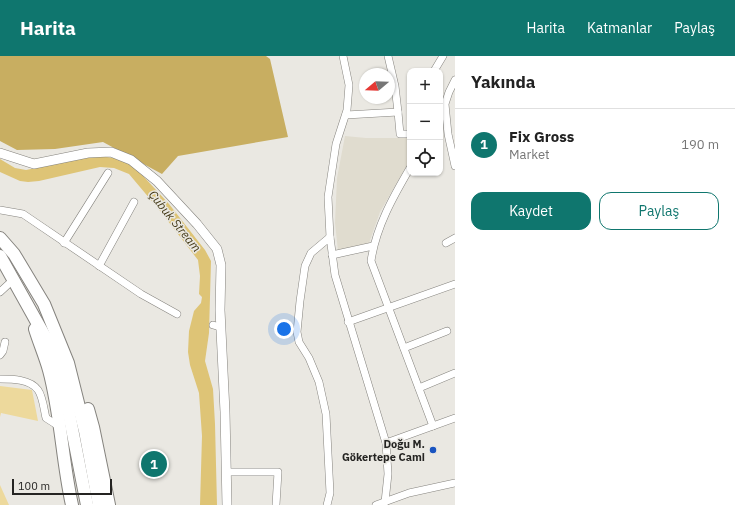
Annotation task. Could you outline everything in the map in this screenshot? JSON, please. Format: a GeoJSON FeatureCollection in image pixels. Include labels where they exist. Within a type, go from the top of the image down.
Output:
{"type":"FeatureCollection","features":[{"type":"Feature","properties":{"kind":"highway"},"geometry":{"type":"LineString","coordinates":[[0,238],[14,254],[67,346],[93,427],[109,505]]}},
{"type":"Feature","properties":{"kind":"highway"},"geometry":{"type":"LineString","coordinates":[[0,256],[14,278],[48,342],[62,378],[87,505]]}},
{"type":"Feature","properties":{"kind":"highway"},"geometry":{"type":"LineString","coordinates":[[25,299],[49,370],[60,427],[66,478],[72,505]]}},
{"type":"Feature","properties":{"kind":"highway"},"geometry":{"type":"LineString","coordinates":[[44,304],[68,362],[85,431],[99,505]]}},
{"type":"Feature","properties":{"kind":"street"},"geometry":{"type":"LineString","coordinates":[[388,56],[395,86],[400,134],[407,134]]}},
{"type":"Feature","properties":{"kind":"street"},"geometry":{"type":"LineString","coordinates":[[436,68],[443,56]]}},
{"type":"Feature","properties":{"kind":"street"},"geometry":{"type":"LineString","coordinates":[[345,57],[349,84],[347,110],[336,144],[328,196],[330,238],[335,275],[348,322],[386,443],[388,474],[385,502]]}},
{"type":"Feature","properties":{"kind":"street"},"geometry":{"type":"LineString","coordinates":[[455,80],[445,104],[448,134],[455,166]]}},
{"type":"Feature","properties":{"kind":"street"},"geometry":{"type":"LineString","coordinates":[[346,115],[398,112]]}},
{"type":"Feature","properties":{"kind":"street"},"geometry":{"type":"LineString","coordinates":[[0,153],[34,164],[88,153],[111,152],[131,160],[157,181],[197,224],[217,250],[221,265],[216,326],[226,412],[227,505]]}},
{"type":"Feature","properties":{"kind":"street"},"geometry":{"type":"LineString","coordinates":[[407,173],[390,204],[373,246],[371,260],[433,426]]}},
{"type":"Feature","properties":{"kind":"street"},"geometry":{"type":"LineString","coordinates":[[64,243],[108,174]]}},
{"type":"Feature","properties":{"kind":"street"},"geometry":{"type":"LineString","coordinates":[[99,266],[134,202]]}},
{"type":"Feature","properties":{"kind":"street"},"geometry":{"type":"LineString","coordinates":[[0,210],[24,214],[64,243],[141,294],[177,314]]}},
{"type":"Feature","properties":{"kind":"street"},"geometry":{"type":"LineString","coordinates":[[327,505],[330,493],[326,414],[319,382],[309,358],[298,342],[297,332],[305,266],[311,253],[330,238]]}},
{"type":"Feature","properties":{"kind":"street"},"geometry":{"type":"LineString","coordinates":[[446,242],[455,238]]}},
{"type":"Feature","properties":{"kind":"street"},"geometry":{"type":"LineString","coordinates":[[332,256],[373,246]]}},
{"type":"Feature","properties":{"kind":"street"},"geometry":{"type":"LineString","coordinates":[[0,292],[14,278]]}},
{"type":"Feature","properties":{"kind":"street"},"geometry":{"type":"LineString","coordinates":[[348,322],[389,306],[455,284]]}},
{"type":"Feature","properties":{"kind":"street"},"geometry":{"type":"LineString","coordinates":[[404,348],[447,331]]}},
{"type":"Feature","properties":{"kind":"street"},"geometry":{"type":"LineString","coordinates":[[0,355],[3,351],[5,342]]}},
{"type":"Feature","properties":{"kind":"street"},"geometry":{"type":"LineString","coordinates":[[419,388],[455,373]]}},
{"type":"Feature","properties":{"kind":"street"},"geometry":{"type":"LineString","coordinates":[[0,379],[16,379],[33,384],[39,391],[46,418],[60,427]]}},
{"type":"Feature","properties":{"kind":"street"},"geometry":{"type":"LineString","coordinates":[[386,443],[455,418]]}},
{"type":"Feature","properties":{"kind":"street"},"geometry":{"type":"LineString","coordinates":[[226,472],[278,472],[276,505]]}},
{"type":"Feature","properties":{"kind":"street"},"geometry":{"type":"LineString","coordinates":[[376,505],[409,493],[455,483]]}},
{"type":"Feature","properties":{"kind":"shaded area"},"geometry":{"type":"Polygon","coordinates":[[[0,56],[266,56],[270,59],[288,137],[178,156],[162,174],[103,142],[55,149],[17,150],[0,141],[0,56]]]}},
{"type":"Feature","properties":{"kind":"shaded area"},"geometry":{"type":"Polygon","coordinates":[[[345,136],[366,138],[407,138],[407,165],[380,212],[369,243],[338,251],[335,223],[337,178],[345,136]]]}},
{"type":"Feature","properties":{"kind":"shaded area"},"geometry":{"type":"Polygon","coordinates":[[[0,386],[32,390],[38,421],[1,413],[0,417],[0,386]]]}},
{"type":"Feature","properties":{"kind":"shaded area"},"geometry":{"type":"Polygon","coordinates":[[[0,485],[9,505],[0,505],[0,485]]]}},
{"type":"Feature","properties":{"kind":"water","name":"Çubuk Stream"},"geometry":{"type":"Polygon","coordinates":[[[89,157],[120,159],[133,165],[169,204],[205,250],[211,261],[209,333],[205,361],[213,389],[217,505],[200,505],[202,436],[199,393],[190,365],[188,352],[189,331],[194,311],[201,303],[202,297],[199,294],[200,276],[198,260],[129,174],[114,168],[100,167],[39,181],[28,182],[20,181],[0,172],[0,159],[15,168],[26,170],[89,157]]]}},
{"type":"Feature","properties":{"kind":"place","name":"Doğu M. Gökertepe Cami"},"geometry":{"type":"Point","coordinates":[433,450]}},
{"type":"Feature","properties":{"kind":"place","name":"Fix Gross"},"geometry":{"type":"Point","coordinates":[154,464]}}]}
